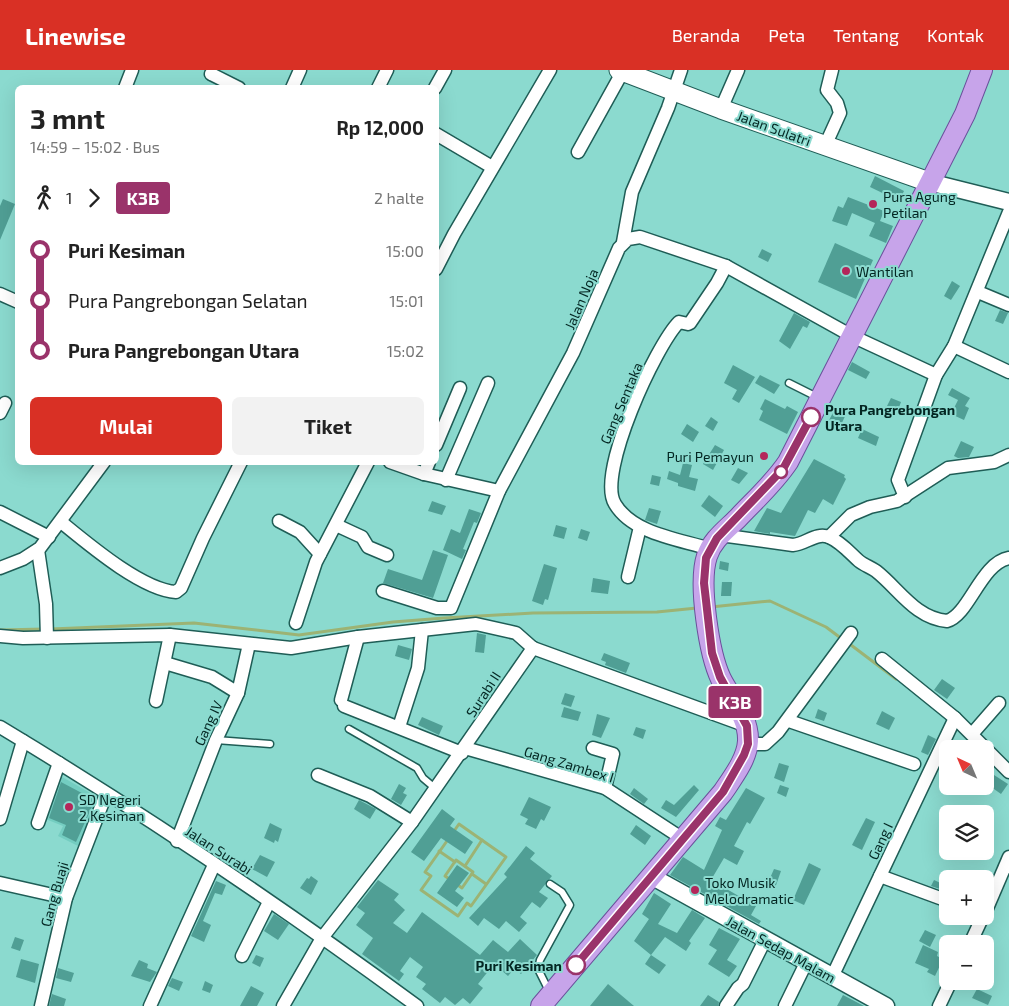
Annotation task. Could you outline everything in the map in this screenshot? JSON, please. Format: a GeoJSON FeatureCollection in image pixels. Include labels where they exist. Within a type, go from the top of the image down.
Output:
{"type":"FeatureCollection","features":[{"type":"Feature","properties":{"kind":"main road"},"geometry":{"type":"LineString","coordinates":[[546,1000],[727,786],[744,755],[747,735],[713,660],[704,574],[715,542],[783,469],[974,96],[982,70]]}},
{"type":"Feature","properties":{"kind":"main road","name":"Jalan Sulatri"},"geometry":{"type":"LineString","coordinates":[[621,71],[721,109],[929,182]]}},
{"type":"Feature","properties":{"kind":"street"},"geometry":{"type":"LineString","coordinates":[[126,85],[132,70]]}},
{"type":"Feature","properties":{"kind":"street"},"geometry":{"type":"LineString","coordinates":[[380,85],[388,70]]}},
{"type":"Feature","properties":{"kind":"street"},"geometry":{"type":"LineString","coordinates":[[437,85],[445,70]]}},
{"type":"Feature","properties":{"kind":"street"},"geometry":{"type":"LineString","coordinates":[[439,264],[492,167],[550,70]]}},
{"type":"Feature","properties":{"kind":"street","name":"Jalan Noja"},"geometry":{"type":"LineString","coordinates":[[383,592],[437,608],[451,608],[499,491],[574,353],[623,242],[632,192],[675,92],[682,70]]}},
{"type":"Feature","properties":{"kind":"street"},"geometry":{"type":"LineString","coordinates":[[721,109],[738,70]]}},
{"type":"Feature","properties":{"kind":"street"},"geometry":{"type":"LineString","coordinates":[[825,146],[840,113],[837,102],[827,90],[832,70]]}},
{"type":"Feature","properties":{"kind":"street"},"geometry":{"type":"LineString","coordinates":[[578,152],[621,71]]}},
{"type":"Feature","properties":{"kind":"street"},"geometry":{"type":"LineString","coordinates":[[293,85],[295,72]]}},
{"type":"Feature","properties":{"kind":"street"},"geometry":{"type":"LineString","coordinates":[[211,74],[233,85]]}},
{"type":"Feature","properties":{"kind":"street"},"geometry":{"type":"LineString","coordinates":[[439,136],[492,167]]}},
{"type":"Feature","properties":{"kind":"street"},"geometry":{"type":"LineString","coordinates":[[929,182],[1009,202]]}},
{"type":"Feature","properties":{"kind":"street"},"geometry":{"type":"LineString","coordinates":[[905,496],[898,480],[936,375],[954,346],[978,292],[1009,212]]}},
{"type":"Feature","properties":{"kind":"street"},"geometry":{"type":"LineString","coordinates":[[626,223],[640,237],[726,266],[852,336],[936,375]]}},
{"type":"Feature","properties":{"kind":"street"},"geometry":{"type":"LineString","coordinates":[[623,242],[640,237]]}},
{"type":"Feature","properties":{"kind":"street","name":"Gang Sentaka"},"geometry":{"type":"LineString","coordinates":[[726,266],[690,323],[680,322],[668,335],[620,440],[614,460],[611,493],[615,504],[640,527],[715,542],[793,545],[801,544],[816,536],[829,537]]}},
{"type":"Feature","properties":{"kind":"street"},"geometry":{"type":"LineString","coordinates":[[978,292],[1009,305]]}},
{"type":"Feature","properties":{"kind":"street"},"geometry":{"type":"LineString","coordinates":[[0,294],[15,301]]}},
{"type":"Feature","properties":{"kind":"street"},"geometry":{"type":"LineString","coordinates":[[954,346],[1009,372]]}},
{"type":"Feature","properties":{"kind":"street"},"geometry":{"type":"LineString","coordinates":[[446,480],[488,383]]}},
{"type":"Feature","properties":{"kind":"street"},"geometry":{"type":"LineString","coordinates":[[439,438],[460,388]]}},
{"type":"Feature","properties":{"kind":"street"},"geometry":{"type":"LineString","coordinates":[[1009,455],[994,462],[951,467],[905,496],[851,515],[829,537],[842,544],[861,562],[876,571],[896,592],[935,620],[951,620],[992,568],[1003,559],[1009,558]]}},
{"type":"Feature","properties":{"kind":"street"},"geometry":{"type":"LineString","coordinates":[[0,568],[38,550],[50,537],[102,465]]}},
{"type":"Feature","properties":{"kind":"street"},"geometry":{"type":"LineString","coordinates":[[61,522],[129,573],[168,591],[179,591],[240,465]]}},
{"type":"Feature","properties":{"kind":"street"},"geometry":{"type":"LineString","coordinates":[[296,623],[311,574],[366,465]]}},
{"type":"Feature","properties":{"kind":"street"},"geometry":{"type":"LineString","coordinates":[[408,465],[426,468],[446,480],[499,491]]}},
{"type":"Feature","properties":{"kind":"street"},"geometry":{"type":"LineString","coordinates":[[0,512],[50,537]]}},
{"type":"Feature","properties":{"kind":"street"},"geometry":{"type":"LineString","coordinates":[[279,521],[296,529],[320,554]]}},
{"type":"Feature","properties":{"kind":"street"},"geometry":{"type":"LineString","coordinates":[[336,525],[359,534],[368,547],[387,555]]}},
{"type":"Feature","properties":{"kind":"street"},"geometry":{"type":"LineString","coordinates":[[628,577],[640,527]]}},
{"type":"Feature","properties":{"kind":"street"},"geometry":{"type":"LineString","coordinates":[[38,550],[46,616],[46,636]]}},
{"type":"Feature","properties":{"kind":"street"},"geometry":{"type":"LineString","coordinates":[[0,636],[170,635],[291,648],[358,637],[487,625],[516,633],[533,648],[765,744],[789,720],[848,637]]}},
{"type":"Feature","properties":{"kind":"street"},"geometry":{"type":"LineString","coordinates":[[399,727],[418,668],[422,630]]}},
{"type":"Feature","properties":{"kind":"street"},"geometry":{"type":"LineString","coordinates":[[156,701],[170,635]]}},
{"type":"Feature","properties":{"kind":"street","name":"Gang Zambex I"},"geometry":{"type":"LineString","coordinates":[[358,637],[343,703],[399,727],[464,751],[605,788],[683,839]]}},
{"type":"Feature","properties":{"kind":"street"},"geometry":{"type":"LineString","coordinates":[[238,692],[249,644]]}},
{"type":"Feature","properties":{"kind":"street","name":"Surabi II"},"geometry":{"type":"LineString","coordinates":[[322,938],[412,822],[464,751],[533,648]]}},
{"type":"Feature","properties":{"kind":"street"},"geometry":{"type":"LineString","coordinates":[[882,659],[954,721],[972,734],[1009,772]]}},
{"type":"Feature","properties":{"kind":"street","name":"Gang IV"},"geometry":{"type":"LineString","coordinates":[[165,663],[212,677],[238,692],[216,740],[177,841]]}},
{"type":"Feature","properties":{"kind":"street"},"geometry":{"type":"LineString","coordinates":[[972,734],[999,703]]}},
{"type":"Feature","properties":{"kind":"street"},"geometry":{"type":"LineString","coordinates":[[789,720],[914,764]]}},
{"type":"Feature","properties":{"kind":"street","name":"Gang I"},"geometry":{"type":"LineString","coordinates":[[832,977],[954,721]]}},
{"type":"Feature","properties":{"kind":"street","name":"Jalan Surabi"},"geometry":{"type":"LineString","coordinates":[[0,727],[59,763],[214,865],[322,938],[417,1006]]}},
{"type":"Feature","properties":{"kind":"street"},"geometry":{"type":"LineString","coordinates":[[0,819],[23,741]]}},
{"type":"Feature","properties":{"kind":"street"},"geometry":{"type":"LineString","coordinates":[[593,748],[613,754],[605,788]]}},
{"type":"Feature","properties":{"kind":"street"},"geometry":{"type":"LineString","coordinates":[[38,823],[59,763]]}},
{"type":"Feature","properties":{"kind":"street"},"geometry":{"type":"LineString","coordinates":[[318,775],[370,796],[412,822]]}},
{"type":"Feature","properties":{"kind":"street","name":"Gang Buaji"},"geometry":{"type":"LineString","coordinates":[[41,1006],[66,898],[106,794]]}},
{"type":"Feature","properties":{"kind":"street"},"geometry":{"type":"LineString","coordinates":[[994,892],[1009,857]]}},
{"type":"Feature","properties":{"kind":"street"},"geometry":{"type":"LineString","coordinates":[[150,1006],[214,865]]}},
{"type":"Feature","properties":{"kind":"street","name":"Jalan Sedap Malam"},"geometry":{"type":"LineString","coordinates":[[651,876],[886,1006]]}},
{"type":"Feature","properties":{"kind":"street"},"geometry":{"type":"LineString","coordinates":[[880,876],[939,898]]}},
{"type":"Feature","properties":{"kind":"street"},"geometry":{"type":"LineString","coordinates":[[0,883],[66,898]]}},
{"type":"Feature","properties":{"kind":"street"},"geometry":{"type":"LineString","coordinates":[[242,956],[269,902]]}},
{"type":"Feature","properties":{"kind":"street"},"geometry":{"type":"LineString","coordinates":[[283,1006],[322,938]]}},
{"type":"Feature","properties":{"kind":"street"},"geometry":{"type":"LineString","coordinates":[[726,1006],[738,988],[743,984],[764,940]]}},
{"type":"Feature","properties":{"kind":"street"},"geometry":{"type":"LineString","coordinates":[[785,1006],[806,963]]}},
{"type":"Feature","properties":{"kind":"street"},"geometry":{"type":"LineString","coordinates":[[940,1006],[947,990]]}},
{"type":"Feature","properties":{"kind":"lane"},"geometry":{"type":"LineString","coordinates":[[789,383],[821,398]]}},
{"type":"Feature","properties":{"kind":"lane"},"geometry":{"type":"LineString","coordinates":[[349,729],[417,768],[423,778],[436,789]]}},
{"type":"Feature","properties":{"kind":"lane"},"geometry":{"type":"LineString","coordinates":[[216,740],[270,744]]}},
{"type":"Feature","properties":{"kind":"lane"},"geometry":{"type":"LineString","coordinates":[[546,1000],[538,970],[540,960],[570,905],[562,892],[550,884]]}},
{"type":"Feature","properties":{"kind":"shaded area","name":"SD Negeri 2 Kesiman"},"geometry":{"type":"Polygon","coordinates":[[[57,774],[99,798],[78,846],[58,836],[63,826],[38,816],[57,774]]]}},
{"type":"Feature","properties":{"kind":"building"},"geometry":{"type":"Polygon","coordinates":[[[875,176],[904,191],[899,201],[870,187],[875,176]]]}},
{"type":"Feature","properties":{"kind":"building"},"geometry":{"type":"Polygon","coordinates":[[[848,197],[884,211],[880,221],[893,226],[886,243],[869,236],[875,223],[852,213],[847,226],[832,221],[838,206],[843,208],[848,197]]]}},
{"type":"Feature","properties":{"kind":"building"},"geometry":{"type":"Polygon","coordinates":[[[3,199],[15,204],[0,240],[0,206],[3,199]]]}},
{"type":"Feature","properties":{"kind":"building","name":"Wantilan"},"geometry":{"type":"Polygon","coordinates":[[[835,243],[873,260],[856,299],[818,282],[835,243]]]}},
{"type":"Feature","properties":{"kind":"building"},"geometry":{"type":"Polygon","coordinates":[[[762,249],[772,254],[768,262],[758,257],[762,249]]]}},
{"type":"Feature","properties":{"kind":"building"},"geometry":{"type":"Polygon","coordinates":[[[952,281],[960,286],[951,300],[944,296],[952,281]]]}},
{"type":"Feature","properties":{"kind":"building"},"geometry":{"type":"Polygon","coordinates":[[[1000,310],[1008,313],[1003,324],[995,321],[1000,310]]]}},
{"type":"Feature","properties":{"kind":"building"},"geometry":{"type":"Polygon","coordinates":[[[794,313],[810,322],[807,328],[803,326],[790,349],[779,341],[794,313]]]}},
{"type":"Feature","properties":{"kind":"building"},"geometry":{"type":"Polygon","coordinates":[[[852,362],[870,372],[866,379],[848,370],[852,362]]]}},
{"type":"Feature","properties":{"kind":"building"},"geometry":{"type":"Polygon","coordinates":[[[733,365],[755,377],[739,403],[732,399],[737,390],[724,383],[733,365]]]}},
{"type":"Feature","properties":{"kind":"building"},"geometry":{"type":"Polygon","coordinates":[[[760,375],[780,385],[774,394],[755,383],[760,375]]]}},
{"type":"Feature","properties":{"kind":"building"},"geometry":{"type":"Polygon","coordinates":[[[952,388],[970,398],[965,406],[969,408],[964,420],[951,414],[958,400],[948,395],[952,388]]]}},
{"type":"Feature","properties":{"kind":"building"},"geometry":{"type":"Polygon","coordinates":[[[891,398],[901,402],[898,410],[887,406],[891,398]]]}},
{"type":"Feature","properties":{"kind":"building"},"geometry":{"type":"Polygon","coordinates":[[[765,399],[785,409],[787,406],[798,412],[787,434],[759,420],[763,411],[760,409],[765,399]]]}},
{"type":"Feature","properties":{"kind":"building"},"geometry":{"type":"Polygon","coordinates":[[[836,407],[847,412],[840,427],[828,422],[836,407]]]}},
{"type":"Feature","properties":{"kind":"building"},"geometry":{"type":"Polygon","coordinates":[[[711,417],[718,422],[713,431],[705,426],[711,417]]]}},
{"type":"Feature","properties":{"kind":"building"},"geometry":{"type":"Polygon","coordinates":[[[687,424],[699,432],[693,442],[681,434],[687,424]]]}},
{"type":"Feature","properties":{"kind":"building"},"geometry":{"type":"Polygon","coordinates":[[[862,429],[879,437],[876,446],[858,438],[862,429]]]}},
{"type":"Feature","properties":{"kind":"building"},"geometry":{"type":"Polygon","coordinates":[[[961,441],[974,447],[969,457],[958,458],[954,456],[961,441]]]}},
{"type":"Feature","properties":{"kind":"building"},"geometry":{"type":"Polygon","coordinates":[[[715,445],[724,450],[713,470],[703,464],[715,445]]]}},
{"type":"Feature","properties":{"kind":"building"},"geometry":{"type":"Polygon","coordinates":[[[814,459],[845,475],[846,479],[833,505],[823,499],[815,513],[808,510],[795,536],[754,531],[767,508],[781,513],[814,459]]]}},
{"type":"Feature","properties":{"kind":"building"},"geometry":{"type":"Polygon","coordinates":[[[683,463],[692,465],[689,477],[698,479],[695,491],[678,486],[678,483],[667,479],[669,471],[680,475],[683,463]]]}},
{"type":"Feature","properties":{"kind":"building"},"geometry":{"type":"Polygon","coordinates":[[[738,468],[748,473],[739,484],[731,480],[738,468]]]}},
{"type":"Feature","properties":{"kind":"building"},"geometry":{"type":"Polygon","coordinates":[[[652,475],[661,477],[659,486],[650,484],[652,475]]]}},
{"type":"Feature","properties":{"kind":"building"},"geometry":{"type":"Polygon","coordinates":[[[709,495],[723,506],[715,517],[701,506],[709,495]]]}},
{"type":"Feature","properties":{"kind":"building"},"geometry":{"type":"Polygon","coordinates":[[[432,501],[446,506],[442,515],[428,511],[432,501]]]}},
{"type":"Feature","properties":{"kind":"building"},"geometry":{"type":"Polygon","coordinates":[[[649,508],[661,511],[657,524],[645,520],[649,508]]]}},
{"type":"Feature","properties":{"kind":"building"},"geometry":{"type":"Polygon","coordinates":[[[469,509],[481,513],[477,523],[474,522],[463,549],[466,550],[462,559],[443,550],[451,529],[460,533],[469,509]]]}},
{"type":"Feature","properties":{"kind":"building"},"geometry":{"type":"Polygon","coordinates":[[[556,525],[567,528],[564,539],[553,536],[556,525]]]}},
{"type":"Feature","properties":{"kind":"building"},"geometry":{"type":"Polygon","coordinates":[[[581,529],[590,532],[587,541],[578,538],[581,529]]]}},
{"type":"Feature","properties":{"kind":"building"},"geometry":{"type":"Polygon","coordinates":[[[433,550],[448,555],[433,598],[383,583],[388,569],[422,580],[433,550]]]}},
{"type":"Feature","properties":{"kind":"building"},"geometry":{"type":"Polygon","coordinates":[[[720,561],[729,563],[728,571],[719,569],[720,561]]]}},
{"type":"Feature","properties":{"kind":"building"},"geometry":{"type":"Polygon","coordinates":[[[544,564],[557,568],[548,600],[545,599],[543,605],[532,601],[544,564]]]}},
{"type":"Feature","properties":{"kind":"building"},"geometry":{"type":"Polygon","coordinates":[[[593,578],[610,581],[608,594],[591,592],[593,578]]]}},
{"type":"Feature","properties":{"kind":"building"},"geometry":{"type":"Polygon","coordinates":[[[722,582],[732,582],[731,596],[721,596],[722,582]]]}},
{"type":"Feature","properties":{"kind":"building"},"geometry":{"type":"Polygon","coordinates":[[[477,633],[486,635],[484,653],[475,652],[477,633]]]}},
{"type":"Feature","properties":{"kind":"building"},"geometry":{"type":"Polygon","coordinates":[[[398,645],[412,649],[409,660],[395,656],[398,645]]]}},
{"type":"Feature","properties":{"kind":"building"},"geometry":{"type":"Polygon","coordinates":[[[604,653],[630,663],[626,673],[605,665],[606,662],[601,660],[604,653]]]}},
{"type":"Feature","properties":{"kind":"building"},"geometry":{"type":"Polygon","coordinates":[[[942,679],[955,688],[947,699],[934,690],[942,679]]]}},
{"type":"Feature","properties":{"kind":"building"},"geometry":{"type":"Polygon","coordinates":[[[565,693],[575,696],[571,707],[561,704],[565,693]]]}},
{"type":"Feature","properties":{"kind":"building"},"geometry":{"type":"Polygon","coordinates":[[[564,707],[581,712],[578,721],[561,717],[564,707]]]}},
{"type":"Feature","properties":{"kind":"building"},"geometry":{"type":"Polygon","coordinates":[[[818,709],[827,713],[824,721],[815,718],[818,709]]]}},
{"type":"Feature","properties":{"kind":"building"},"geometry":{"type":"Polygon","coordinates":[[[882,711],[895,718],[889,730],[876,724],[882,711]]]}},
{"type":"Feature","properties":{"kind":"building"},"geometry":{"type":"Polygon","coordinates":[[[597,714],[610,718],[601,738],[592,735],[597,714]]]}},
{"type":"Feature","properties":{"kind":"building"},"geometry":{"type":"Polygon","coordinates":[[[422,717],[443,726],[439,735],[418,725],[422,717]]]}},
{"type":"Feature","properties":{"kind":"building"},"geometry":{"type":"Polygon","coordinates":[[[636,727],[646,730],[643,739],[633,735],[636,727]]]}},
{"type":"Feature","properties":{"kind":"building"},"geometry":{"type":"Polygon","coordinates":[[[928,735],[936,739],[928,755],[921,752],[928,735]]]}},
{"type":"Feature","properties":{"kind":"building"},"geometry":{"type":"Polygon","coordinates":[[[779,763],[789,766],[784,782],[774,778],[779,763]]]}},
{"type":"Feature","properties":{"kind":"building"},"geometry":{"type":"Polygon","coordinates":[[[994,775],[1008,784],[1001,794],[994,789],[994,775]]]}},
{"type":"Feature","properties":{"kind":"building","name":"SD Negeri 2 Kesiman"},"geometry":{"type":"Polygon","coordinates":[[[61,782],[95,800],[76,842],[62,835],[66,825],[49,818],[61,782]]]}},
{"type":"Feature","properties":{"kind":"building"},"geometry":{"type":"Polygon","coordinates":[[[399,784],[406,788],[403,793],[407,795],[401,805],[391,799],[399,784]]]}},
{"type":"Feature","properties":{"kind":"building"},"geometry":{"type":"Polygon","coordinates":[[[694,785],[699,790],[676,817],[661,808],[666,800],[674,805],[694,785]]]}},
{"type":"Feature","properties":{"kind":"building"},"geometry":{"type":"Polygon","coordinates":[[[780,785],[789,788],[786,797],[777,793],[780,785]]]}},
{"type":"Feature","properties":{"kind":"building"},"geometry":{"type":"Polygon","coordinates":[[[634,788],[648,799],[644,804],[630,794],[634,788]]]}},
{"type":"Feature","properties":{"kind":"building"},"geometry":{"type":"Polygon","coordinates":[[[746,788],[765,798],[750,824],[747,822],[734,846],[744,851],[737,865],[724,858],[711,880],[756,906],[751,915],[761,921],[759,924],[670,875],[683,857],[704,870],[722,830],[715,826],[720,817],[726,820],[746,788]]]}},
{"type":"Feature","properties":{"kind":"building"},"geometry":{"type":"Polygon","coordinates":[[[529,797],[551,807],[544,821],[541,819],[536,829],[525,824],[528,819],[520,815],[529,797]]]}},
{"type":"Feature","properties":{"kind":"building"},"geometry":{"type":"Polygon","coordinates":[[[359,800],[376,809],[370,819],[354,809],[359,800]]]}},
{"type":"Feature","properties":{"kind":"building"},"geometry":{"type":"Polygon","coordinates":[[[442,809],[455,819],[450,826],[473,842],[465,854],[441,838],[424,861],[411,852],[442,809]]]}},
{"type":"Feature","properties":{"kind":"building"},"geometry":{"type":"Polygon","coordinates":[[[866,818],[875,822],[862,850],[852,845],[866,818]]]}},
{"type":"Feature","properties":{"kind":"building"},"geometry":{"type":"Polygon","coordinates":[[[270,823],[282,829],[278,842],[275,840],[274,843],[264,838],[270,823]]]}},
{"type":"Feature","properties":{"kind":"building"},"geometry":{"type":"Polygon","coordinates":[[[636,825],[651,836],[645,845],[630,834],[636,825]]]}},
{"type":"Feature","properties":{"kind":"building"},"geometry":{"type":"Polygon","coordinates":[[[526,846],[535,853],[530,859],[552,876],[539,892],[548,898],[540,908],[532,902],[520,917],[527,923],[519,932],[506,921],[499,929],[484,918],[478,926],[469,918],[507,877],[504,874],[526,846]]]}},
{"type":"Feature","properties":{"kind":"building"},"geometry":{"type":"Polygon","coordinates":[[[260,855],[275,862],[267,877],[252,869],[260,855]]]}},
{"type":"Feature","properties":{"kind":"building"},"geometry":{"type":"Polygon","coordinates":[[[809,863],[821,869],[804,905],[793,900],[809,863]]]}},
{"type":"Feature","properties":{"kind":"building"},"geometry":{"type":"Polygon","coordinates":[[[457,865],[469,873],[455,891],[464,898],[457,907],[437,893],[457,865]]]}},
{"type":"Feature","properties":{"kind":"building"},"geometry":{"type":"Polygon","coordinates":[[[774,869],[781,871],[775,888],[767,885],[774,869]]]}},
{"type":"Feature","properties":{"kind":"building"},"geometry":{"type":"Polygon","coordinates":[[[311,876],[318,881],[311,895],[300,888],[307,878],[309,879],[311,876]]]}},
{"type":"Feature","properties":{"kind":"building"},"geometry":{"type":"Polygon","coordinates":[[[378,880],[399,894],[394,900],[405,910],[393,923],[407,933],[422,912],[480,955],[493,940],[508,952],[520,939],[537,955],[521,974],[514,969],[508,976],[494,964],[478,984],[483,988],[470,1004],[463,998],[455,1005],[445,997],[440,1003],[422,989],[426,984],[416,977],[423,967],[410,957],[400,971],[404,974],[399,981],[362,954],[373,938],[356,925],[365,913],[357,907],[378,880]]]}},
{"type":"Feature","properties":{"kind":"building"},"geometry":{"type":"Polygon","coordinates":[[[934,880],[939,882],[939,889],[931,886],[934,880]]]}},
{"type":"Feature","properties":{"kind":"building"},"geometry":{"type":"Polygon","coordinates":[[[216,881],[226,885],[222,895],[215,893],[203,921],[211,925],[204,942],[191,936],[216,881]]]}},
{"type":"Feature","properties":{"kind":"building"},"geometry":{"type":"Polygon","coordinates":[[[654,893],[671,904],[658,924],[677,933],[692,910],[705,918],[689,941],[691,943],[686,951],[665,937],[651,955],[634,941],[649,919],[642,914],[654,893]]]}},
{"type":"Feature","properties":{"kind":"building"},"geometry":{"type":"Polygon","coordinates":[[[274,914],[289,924],[278,940],[264,931],[274,914]]]}},
{"type":"Feature","properties":{"kind":"building"},"geometry":{"type":"Polygon","coordinates":[[[719,928],[740,939],[727,960],[737,966],[729,977],[708,964],[717,950],[709,945],[719,928]]]}},
{"type":"Feature","properties":{"kind":"building"},"geometry":{"type":"Polygon","coordinates":[[[925,930],[936,935],[930,947],[919,941],[925,930]]]}},
{"type":"Feature","properties":{"kind":"building"},"geometry":{"type":"Polygon","coordinates":[[[15,937],[24,940],[20,951],[11,948],[15,937]]]}},
{"type":"Feature","properties":{"kind":"building"},"geometry":{"type":"Polygon","coordinates":[[[923,945],[938,952],[939,968],[935,976],[927,972],[929,969],[915,963],[923,945]]]}},
{"type":"Feature","properties":{"kind":"building"},"geometry":{"type":"Polygon","coordinates":[[[256,955],[264,958],[260,967],[252,963],[256,955]]]}},
{"type":"Feature","properties":{"kind":"building"},"geometry":{"type":"Polygon","coordinates":[[[651,955],[666,965],[659,974],[645,964],[651,955]]]}},
{"type":"Feature","properties":{"kind":"building"},"geometry":{"type":"Polygon","coordinates":[[[21,959],[39,964],[35,983],[16,977],[21,959]]]}},
{"type":"Feature","properties":{"kind":"building"},"geometry":{"type":"Polygon","coordinates":[[[139,960],[148,964],[147,968],[157,972],[150,982],[131,976],[139,960]]]}},
{"type":"Feature","properties":{"kind":"building"},"geometry":{"type":"Polygon","coordinates":[[[58,968],[74,973],[71,982],[56,978],[58,968]]]}},
{"type":"Feature","properties":{"kind":"building"},"geometry":{"type":"Polygon","coordinates":[[[172,978],[183,982],[179,991],[168,986],[172,978]]]}},
{"type":"Feature","properties":{"kind":"building"},"geometry":{"type":"Polygon","coordinates":[[[205,981],[213,985],[210,993],[202,990],[205,981]]]}},
{"type":"Feature","properties":{"kind":"building"},"geometry":{"type":"Polygon","coordinates":[[[608,984],[634,1006],[590,1006],[608,984]]]}},
{"type":"Feature","properties":{"kind":"building"},"geometry":{"type":"Polygon","coordinates":[[[251,986],[264,993],[257,1006],[240,1006],[251,986]]]}},
{"type":"Feature","properties":{"kind":"building"},"geometry":{"type":"Polygon","coordinates":[[[976,990],[992,996],[988,1005],[972,998],[976,990]]]}},
{"type":"Feature","properties":{"kind":"building"},"geometry":{"type":"Polygon","coordinates":[[[52,994],[66,999],[64,1006],[49,1006],[52,994]]]}},
{"type":"Feature","properties":{"kind":"building"},"geometry":{"type":"Polygon","coordinates":[[[708,995],[719,1002],[718,1006],[700,1006],[708,995]]]}},
{"type":"Feature","properties":{"kind":"building"},"geometry":{"type":"Polygon","coordinates":[[[843,995],[864,1006],[837,1006],[843,995]]]}},
{"type":"Feature","properties":{"kind":"waterway"},"geometry":{"type":"LineString","coordinates":[[711,607],[770,601],[826,627],[842,639]]}},
{"type":"Feature","properties":{"kind":"waterway"},"geometry":{"type":"LineString","coordinates":[[51,629],[194,623],[299,635],[393,622],[444,618],[533,613],[657,612],[697,608]]}},
{"type":"Feature","properties":{"kind":"waterway"},"geometry":{"type":"LineString","coordinates":[[0,630],[44,629]]}},
{"type":"Feature","properties":{"kind":"waterway"},"geometry":{"type":"LineString","coordinates":[[847,642],[896,679]]}},
{"type":"Feature","properties":{"kind":"waterway"},"geometry":{"type":"LineString","coordinates":[[459,824],[506,857],[471,906],[467,903],[458,916],[421,890],[431,876],[425,872],[459,824]]}},
{"type":"Feature","properties":{"kind":"waterway"},"geometry":{"type":"LineString","coordinates":[[465,866],[482,840]]}},
{"type":"Feature","properties":{"kind":"waterway"},"geometry":{"type":"LineString","coordinates":[[439,851],[455,862]]}},
{"type":"Feature","properties":{"kind":"waterway"},"geometry":{"type":"LineString","coordinates":[[456,860],[473,872],[462,888],[445,876],[456,860]]}},
{"type":"Feature","properties":{"kind":"waterway"},"geometry":{"type":"LineString","coordinates":[[472,874],[486,884]]}},
{"type":"Feature","properties":{"kind":"bus line","name":"K3B"},"geometry":{"type":"LineString","coordinates":[[576,965],[723,792],[731,781],[744,755],[748,744],[747,726],[720,677],[713,660],[704,583],[706,558],[717,538],[778,477],[788,462],[811,417]]}},
{"type":"Feature","properties":{"kind":"place","name":"Pura Agung Petilan"},"geometry":{"type":"Point","coordinates":[873,204]}},
{"type":"Feature","properties":{"kind":"place","name":"Wantilan"},"geometry":{"type":"Point","coordinates":[846,271]}},
{"type":"Feature","properties":{"kind":"place","name":"Pura Pangrebongan Utara"},"geometry":{"type":"Point","coordinates":[811,417]}},
{"type":"Feature","properties":{"kind":"place","name":"Puri Pemayun"},"geometry":{"type":"Point","coordinates":[764,456]}},
{"type":"Feature","properties":{"kind":"place","name":"SD Negeri 2 Kesiman"},"geometry":{"type":"Point","coordinates":[69,807]}},
{"type":"Feature","properties":{"kind":"place","name":"Toko Musik Melodramatic"},"geometry":{"type":"Point","coordinates":[695,890]}},
{"type":"Feature","properties":{"kind":"place","name":"Puri Kesiman"},"geometry":{"type":"Point","coordinates":[576,965]}}]}
